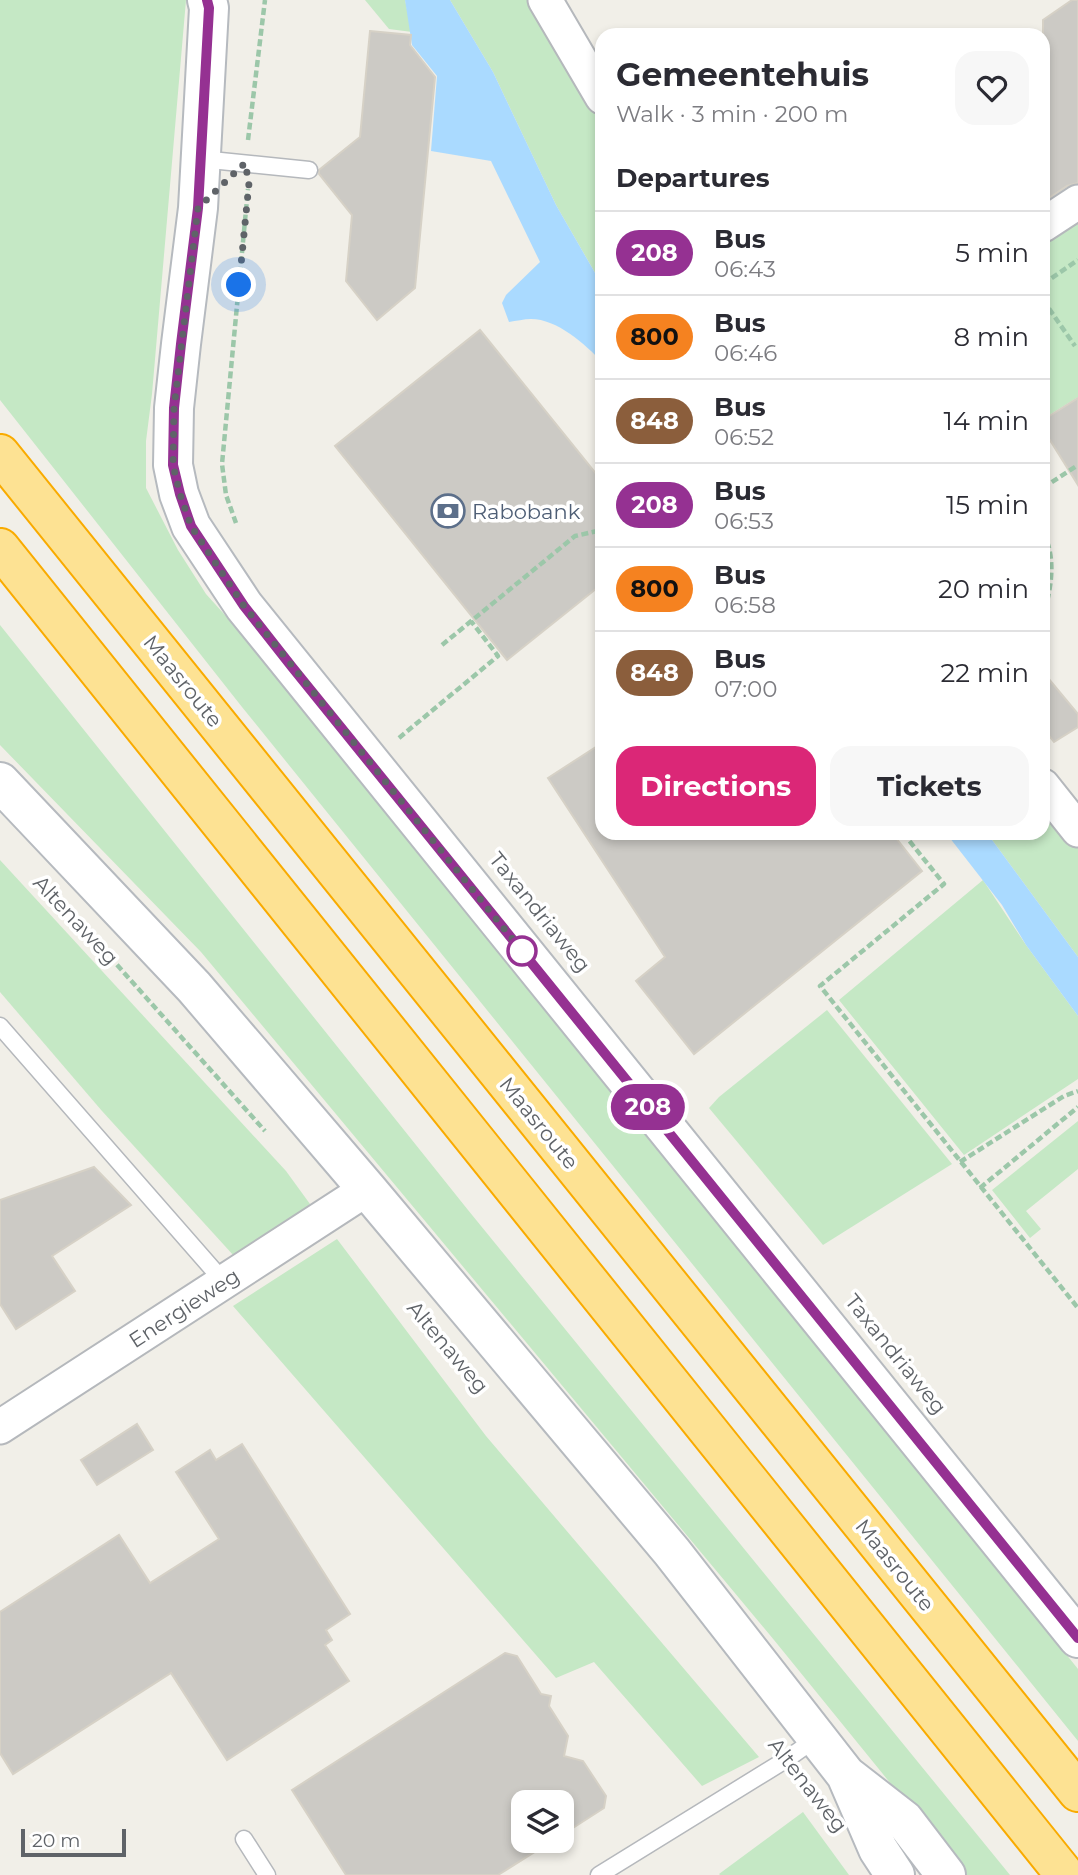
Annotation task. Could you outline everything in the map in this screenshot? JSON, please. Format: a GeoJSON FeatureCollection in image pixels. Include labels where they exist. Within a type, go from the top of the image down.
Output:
{"type":"FeatureCollection","features":[{"type":"Feature","properties":{"kind":"highway","name":"Maasroute"},"geometry":{"type":"LineString","coordinates":[[0,454],[1078,1792]]}},
{"type":"Feature","properties":{"kind":"highway"},"geometry":{"type":"LineString","coordinates":[[0,548],[1065,1875]]}},
{"type":"Feature","properties":{"kind":"main road","name":"Taxandriaweg"},"geometry":{"type":"LineString","coordinates":[[210,3],[198,208],[174,420],[173,465],[191,526],[244,606],[300,677],[1078,1638]]}},
{"type":"Feature","properties":{"kind":"main road","name":"Altenaweg"},"geometry":{"type":"LineString","coordinates":[[0,782],[194,987],[672,1552],[846,1775],[878,1849],[895,1875]]}},
{"type":"Feature","properties":{"kind":"main road","name":"Altenaweg"},"geometry":{"type":"LineString","coordinates":[[846,1775],[904,1820],[946,1875]]}},
{"type":"Feature","properties":{"kind":"street"},"geometry":{"type":"LineString","coordinates":[[545,0],[595,85]]}},
{"type":"Feature","properties":{"kind":"street"},"geometry":{"type":"LineString","coordinates":[[1050,220],[1078,202]]}},
{"type":"Feature","properties":{"kind":"street"},"geometry":{"type":"LineString","coordinates":[[1050,795],[1078,830]]}},
{"type":"Feature","properties":{"kind":"street","name":"Energieweg"},"geometry":{"type":"LineString","coordinates":[[0,1427],[367,1189]]}},
{"type":"Feature","properties":{"kind":"lane"},"geometry":{"type":"LineString","coordinates":[[201,159],[309,170]]}},
{"type":"Feature","properties":{"kind":"lane"},"geometry":{"type":"LineString","coordinates":[[0,1027],[224,1282]]}},
{"type":"Feature","properties":{"kind":"lane"},"geometry":{"type":"LineString","coordinates":[[599,1875],[788,1759],[818,1737]]}},
{"type":"Feature","properties":{"kind":"lane"},"geometry":{"type":"LineString","coordinates":[[244,1839],[267,1875]]}},
{"type":"Feature","properties":{"kind":"path"},"geometry":{"type":"LineString","coordinates":[[237,528],[226,495],[222,464],[249,183],[245,163],[265,0]]}},
{"type":"Feature","properties":{"kind":"path"},"geometry":{"type":"LineString","coordinates":[[1050,279],[1078,260]]}},
{"type":"Feature","properties":{"kind":"path"},"geometry":{"type":"LineString","coordinates":[[1050,310],[1075,346]]}},
{"type":"Feature","properties":{"kind":"path"},"geometry":{"type":"LineString","coordinates":[[1050,484],[1078,466]]}},
{"type":"Feature","properties":{"kind":"path"},"geometry":{"type":"LineString","coordinates":[[442,645],[575,536],[595,532]]}},
{"type":"Feature","properties":{"kind":"path"},"geometry":{"type":"LineString","coordinates":[[1050,553],[1050,584]]}},
{"type":"Feature","properties":{"kind":"path"},"geometry":{"type":"LineString","coordinates":[[392,729],[399,738],[498,656],[471,621]]}},
{"type":"Feature","properties":{"kind":"path"},"geometry":{"type":"LineString","coordinates":[[909,840],[944,884],[820,986],[1078,1308]]}},
{"type":"Feature","properties":{"kind":"path","name":"Altenaweg"},"geometry":{"type":"LineString","coordinates":[[102,948],[272,1140]]}},
{"type":"Feature","properties":{"kind":"path"},"geometry":{"type":"LineString","coordinates":[[960,1162],[1064,1096],[1078,1091]]}},
{"type":"Feature","properties":{"kind":"path"},"geometry":{"type":"LineString","coordinates":[[980,1188],[1078,1107]]}},
{"type":"Feature","properties":{"kind":"green space"},"geometry":{"type":"Polygon","coordinates":[[[0,0],[186,0],[146,441],[146,488],[178,550],[206,594],[271,666],[1078,1669],[1078,1741],[242,707],[0,400],[0,0]]]}},
{"type":"Feature","properties":{"kind":"green space"},"geometry":{"type":"Polygon","coordinates":[[[365,0],[405,0],[412,32],[389,29],[365,0]]]}},
{"type":"Feature","properties":{"kind":"green space"},"geometry":{"type":"Polygon","coordinates":[[[450,0],[535,0],[595,102],[595,273],[556,205],[493,72],[450,0]]]}},
{"type":"Feature","properties":{"kind":"green space"},"geometry":{"type":"Polygon","coordinates":[[[1073,217],[1078,223],[1078,397],[1050,415],[1050,232],[1073,217]]]}},
{"type":"Feature","properties":{"kind":"green space"},"geometry":{"type":"Polygon","coordinates":[[[0,625],[468,1210],[1010,1875],[965,1875],[774,1640],[201,952],[0,745],[0,625]]]}},
{"type":"Feature","properties":{"kind":"green space"},"geometry":{"type":"Polygon","coordinates":[[[1050,807],[1078,841],[1078,957],[992,840],[1050,840],[1050,807]]]}},
{"type":"Feature","properties":{"kind":"green space"},"geometry":{"type":"Polygon","coordinates":[[[0,860],[286,1171],[310,1204],[293,1219],[234,1256],[102,1111],[0,992],[0,860]]]}},
{"type":"Feature","properties":{"kind":"green space"},"geometry":{"type":"Polygon","coordinates":[[[983,880],[1078,1016],[1078,1079],[964,1155],[839,1000],[983,880]]]}},
{"type":"Feature","properties":{"kind":"green space"},"geometry":{"type":"Polygon","coordinates":[[[827,1010],[952,1164],[823,1245],[709,1108],[827,1010]]]}},
{"type":"Feature","properties":{"kind":"green space"},"geometry":{"type":"Polygon","coordinates":[[[1078,1121],[1078,1169],[1026,1211],[1041,1229],[1030,1238],[992,1190],[1078,1121]]]}},
{"type":"Feature","properties":{"kind":"green space"},"geometry":{"type":"Polygon","coordinates":[[[337,1239],[486,1436],[759,1757],[702,1786],[594,1662],[556,1678],[233,1306],[337,1239]]]}},
{"type":"Feature","properties":{"kind":"green space"},"geometry":{"type":"Polygon","coordinates":[[[803,1812],[849,1875],[719,1874],[803,1812]]]}},
{"type":"Feature","properties":{"kind":"water"},"geometry":{"type":"Polygon","coordinates":[[[405,0],[450,0],[493,72],[556,205],[595,273],[595,355],[579,340],[551,323],[531,319],[509,322],[502,303],[506,295],[540,262],[491,161],[431,151],[437,76],[412,45],[405,0]]]}},
{"type":"Feature","properties":{"kind":"water"},"geometry":{"type":"Polygon","coordinates":[[[951,840],[992,840],[1078,957],[1078,1016],[1026,945],[1002,905],[951,840]]]}},
{"type":"Feature","properties":{"kind":"building"},"geometry":{"type":"Polygon","coordinates":[[[1072,0],[1078,0],[1078,183],[1067,186],[1050,197],[1050,28],[1043,28],[1043,20],[1072,0]]]}},
{"type":"Feature","properties":{"kind":"building"},"geometry":{"type":"Polygon","coordinates":[[[370,31],[411,35],[410,45],[435,77],[415,288],[377,320],[346,281],[352,215],[319,174],[319,170],[360,137],[370,31]]]}},
{"type":"Feature","properties":{"kind":"building"},"geometry":{"type":"Polygon","coordinates":[[[480,330],[595,472],[595,590],[507,660],[335,446],[480,330]]]}},
{"type":"Feature","properties":{"kind":"building"},"geometry":{"type":"Polygon","coordinates":[[[1078,398],[1078,485],[1050,440],[1050,416],[1078,398]]]}},
{"type":"Feature","properties":{"kind":"building"},"geometry":{"type":"Polygon","coordinates":[[[1050,680],[1078,714],[1078,727],[1054,742],[1050,737],[1050,680]]]}},
{"type":"Feature","properties":{"kind":"building"},"geometry":{"type":"Polygon","coordinates":[[[595,748],[595,840],[898,840],[922,871],[694,1054],[636,981],[665,957],[548,778],[595,748]]]}},
{"type":"Feature","properties":{"kind":"building"},"geometry":{"type":"Polygon","coordinates":[[[94,1167],[131,1205],[52,1256],[75,1291],[16,1329],[0,1304],[0,1200],[94,1167]]]}},
{"type":"Feature","properties":{"kind":"building"},"geometry":{"type":"Polygon","coordinates":[[[137,1424],[153,1450],[97,1485],[81,1460],[137,1424]]]}},
{"type":"Feature","properties":{"kind":"building"},"geometry":{"type":"Polygon","coordinates":[[[242,1444],[350,1614],[326,1630],[332,1640],[325,1645],[349,1681],[227,1760],[171,1673],[13,1774],[0,1753],[0,1612],[119,1535],[150,1583],[219,1539],[176,1472],[210,1450],[216,1460],[242,1444]]]}},
{"type":"Feature","properties":{"kind":"building"},"geometry":{"type":"Polygon","coordinates":[[[505,1653],[517,1656],[541,1694],[551,1696],[549,1706],[568,1736],[564,1756],[583,1761],[606,1796],[604,1808],[574,1827],[574,1790],[511,1790],[511,1853],[533,1853],[498,1875],[346,1875],[292,1790],[505,1653]]]}},
{"type":"Feature","properties":{"kind":"bus line","name":"208"},"geometry":{"type":"LineString","coordinates":[[207,0],[209,8],[198,208],[174,408],[173,465],[191,526],[244,606],[292,667],[1078,1638]]}},
{"type":"Feature","properties":{"kind":"place","name":"Rabobank"},"geometry":{"type":"Point","coordinates":[448,511]}},
{"type":"Feature","properties":{"kind":"route"},"geometry":{"type":"LineString","coordinates":[[239,285],[249,183],[245,163],[198,208],[174,408],[173,465],[191,526],[244,606],[522,951]]}}]}
